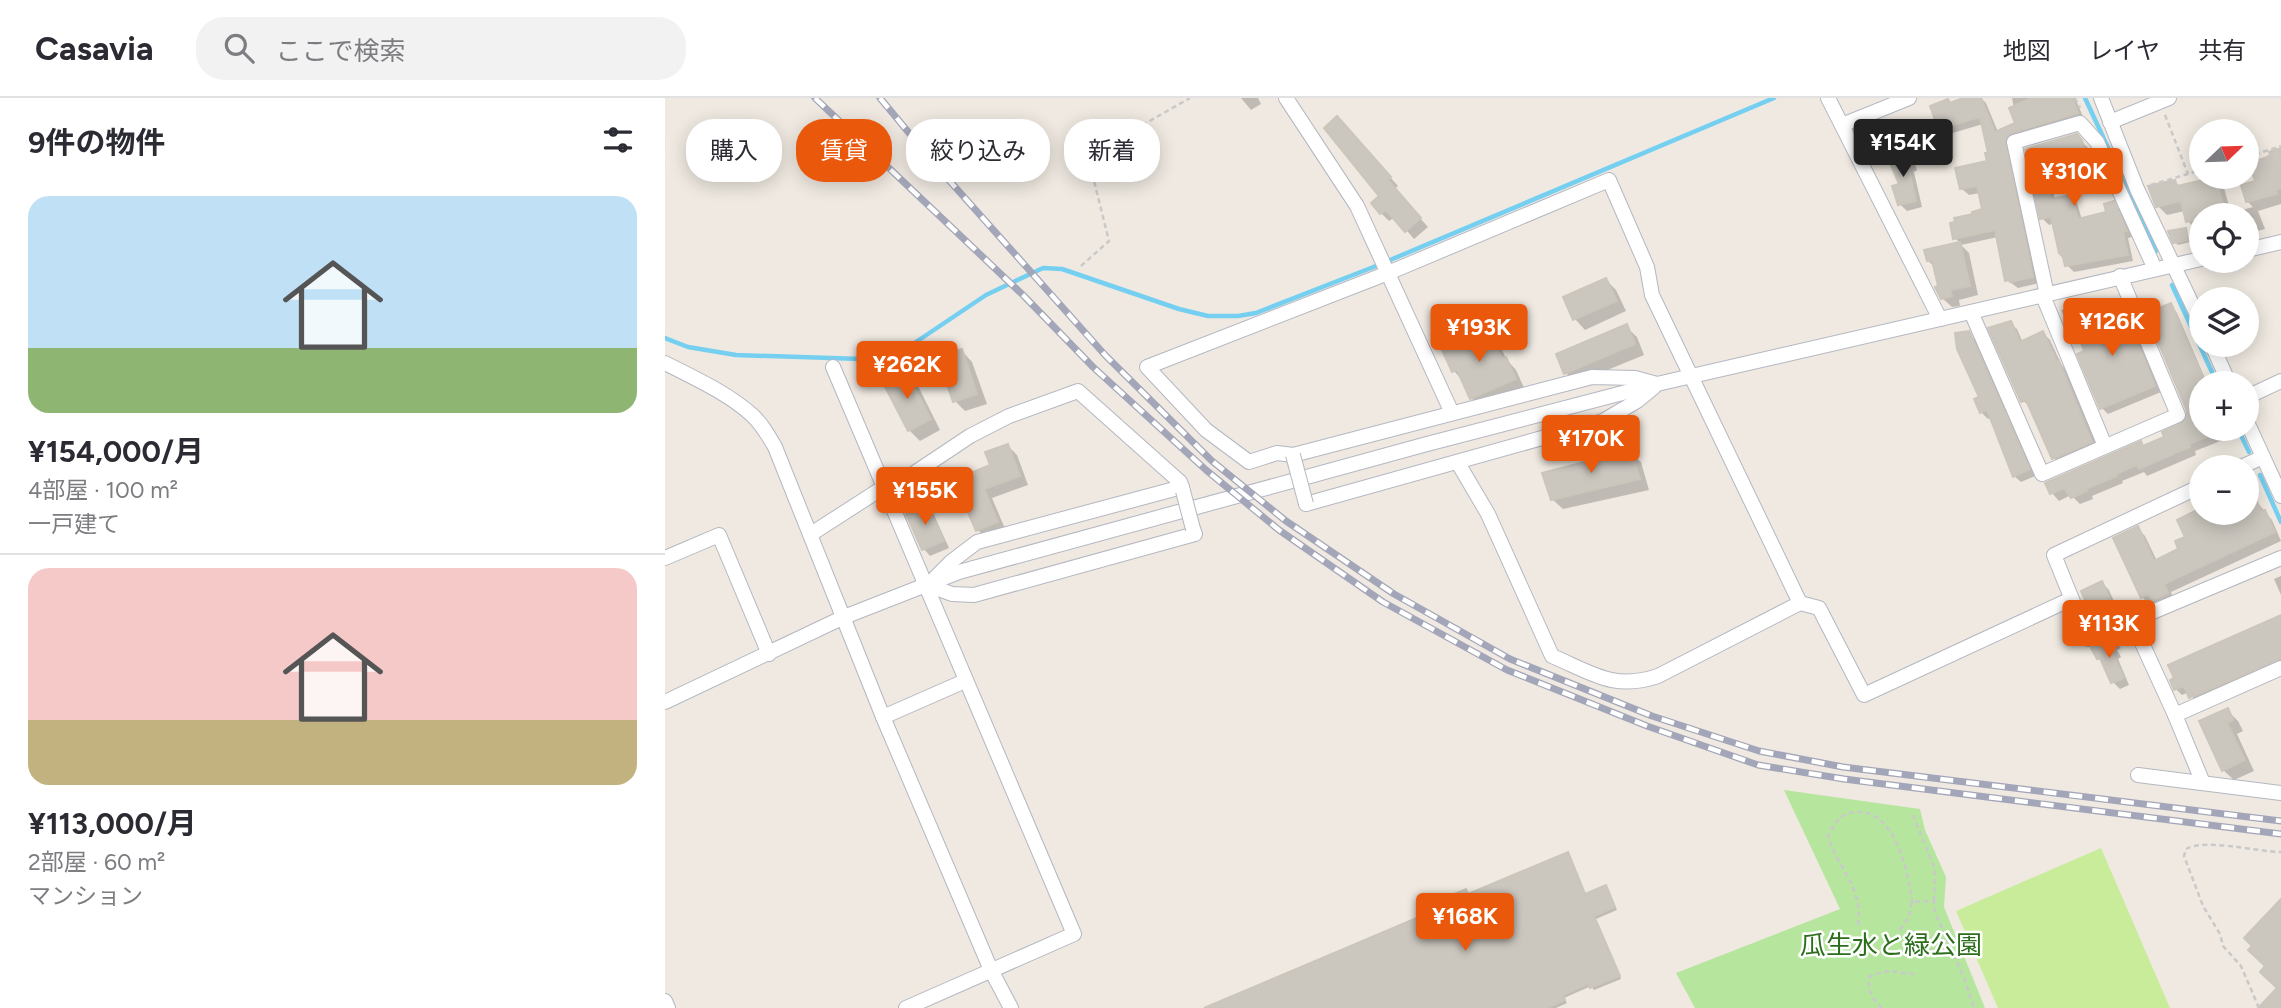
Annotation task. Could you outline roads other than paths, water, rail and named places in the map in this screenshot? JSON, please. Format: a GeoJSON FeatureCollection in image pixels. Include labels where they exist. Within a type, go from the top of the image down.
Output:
{"type":"FeatureCollection","features":[{"type":"Feature","properties":{"kind":"street"},"geometry":{"type":"LineString","coordinates":[[1286,98],[1357,206],[1453,413]]}},
{"type":"Feature","properties":{"kind":"street"},"geometry":{"type":"LineString","coordinates":[[1828,98],[1940,319]]}},
{"type":"Feature","properties":{"kind":"street"},"geometry":{"type":"LineString","coordinates":[[1842,125],[1909,98]]}},
{"type":"Feature","properties":{"kind":"street"},"geometry":{"type":"LineString","coordinates":[[2101,98],[2137,189],[2189,299]]}},
{"type":"Feature","properties":{"kind":"street"},"geometry":{"type":"LineString","coordinates":[[2111,122],[2164,100]]}},
{"type":"Feature","properties":{"kind":"street"},"geometry":{"type":"LineString","coordinates":[[2105,446],[2045,295],[2014,142],[2080,123],[2097,142],[2155,269]]}},
{"type":"Feature","properties":{"kind":"street"},"geometry":{"type":"LineString","coordinates":[[1657,384],[1635,378],[1592,377],[1293,455],[1276,453],[1249,462],[1206,430],[1147,368],[1385,267],[1608,180],[1647,267],[1652,295],[1800,603]]}},
{"type":"Feature","properties":{"kind":"street"},"geometry":{"type":"LineString","coordinates":[[2259,247],[2281,242]]}},
{"type":"Feature","properties":{"kind":"street"},"geometry":{"type":"LineString","coordinates":[[665,702],[844,617],[959,572],[1657,384],[2189,261]]}},
{"type":"Feature","properties":{"kind":"street"},"geometry":{"type":"LineString","coordinates":[[1971,312],[2042,474],[2178,415],[2120,276]]}},
{"type":"Feature","properties":{"kind":"street"},"geometry":{"type":"LineString","coordinates":[[665,363],[735,402],[764,428],[775,447],[883,717],[991,970],[1011,1008]]}},
{"type":"Feature","properties":{"kind":"street"},"geometry":{"type":"LineString","coordinates":[[833,367],[928,583],[965,681],[1073,934],[906,1008]]}},
{"type":"Feature","properties":{"kind":"street"},"geometry":{"type":"LineString","coordinates":[[2259,391],[2281,381]]}},
{"type":"Feature","properties":{"kind":"street"},"geometry":{"type":"LineString","coordinates":[[1293,455],[1306,504],[1603,421],[1637,401],[1657,384]]}},
{"type":"Feature","properties":{"kind":"street"},"geometry":{"type":"LineString","coordinates":[[811,534],[970,436],[1009,416],[1078,391],[1180,482],[1195,534],[974,595],[951,594],[928,583]]}},
{"type":"Feature","properties":{"kind":"street"},"geometry":{"type":"LineString","coordinates":[[2256,441],[2281,496]]}},
{"type":"Feature","properties":{"kind":"street"},"geometry":{"type":"LineString","coordinates":[[2259,459],[2263,457]]}},
{"type":"Feature","properties":{"kind":"street"},"geometry":{"type":"LineString","coordinates":[[1458,463],[1488,514],[1552,656],[1611,681],[1635,683],[1658,676],[1800,603],[1819,608],[1864,695],[2071,599]]}},
{"type":"Feature","properties":{"kind":"street"},"geometry":{"type":"LineString","coordinates":[[928,583],[977,542],[1182,489]]}},
{"type":"Feature","properties":{"kind":"street"},"geometry":{"type":"LineString","coordinates":[[2189,492],[2054,555],[2088,639],[2281,558]]}},
{"type":"Feature","properties":{"kind":"street"},"geometry":{"type":"LineString","coordinates":[[665,558],[719,535],[769,654]]}},
{"type":"Feature","properties":{"kind":"street"},"geometry":{"type":"LineString","coordinates":[[2131,619],[2203,783]]}},
{"type":"Feature","properties":{"kind":"street"},"geometry":{"type":"LineString","coordinates":[[2175,715],[2281,668]]}},
{"type":"Feature","properties":{"kind":"street"},"geometry":{"type":"LineString","coordinates":[[883,717],[965,681]]}},
{"type":"Feature","properties":{"kind":"street"},"geometry":{"type":"LineString","coordinates":[[2138,775],[2281,793]]}},
{"type":"Feature","properties":{"kind":"street"},"geometry":{"type":"LineString","coordinates":[[665,1001],[668,1008]]}},
{"type":"Feature","properties":{"kind":"waterway"},"geometry":{"type":"LineString","coordinates":[[665,338],[688,347],[736,355],[861,359],[910,346],[986,295],[1043,268],[1062,269],[1179,309],[1208,316],[1256,313],[1376,266],[1774,98]]}},
{"type":"Feature","properties":{"kind":"waterway"},"geometry":{"type":"LineString","coordinates":[[2085,98],[2156,251]]}},
{"type":"Feature","properties":{"kind":"waterway"},"geometry":{"type":"LineString","coordinates":[[2172,285],[2211,371]]}},
{"type":"Feature","properties":{"kind":"waterway"},"geometry":{"type":"LineString","coordinates":[[2244,441],[2249,452]]}},
{"type":"Feature","properties":{"kind":"waterway"},"geometry":{"type":"LineString","coordinates":[[2260,475],[2281,522]]}},
{"type":"Feature","properties":{"kind":"railway"},"geometry":{"type":"LineString","coordinates":[[815,98],[1024,296],[1093,367],[1206,470],[1279,530],[1383,602],[1507,670],[1647,726],[1758,765],[1844,779],[2281,834]]}},
{"type":"Feature","properties":{"kind":"railway"},"geometry":{"type":"LineString","coordinates":[[880,98],[939,169],[1105,355],[1212,461],[1286,521],[1394,594],[1510,659],[1652,716],[1759,751],[1843,767],[2281,821]]}},
{"type":"Feature","properties":{"kind":"park label","name":"瓜生水と緑公園"},"geometry":{"type":"Point","coordinates":[1891,945]}}]}
